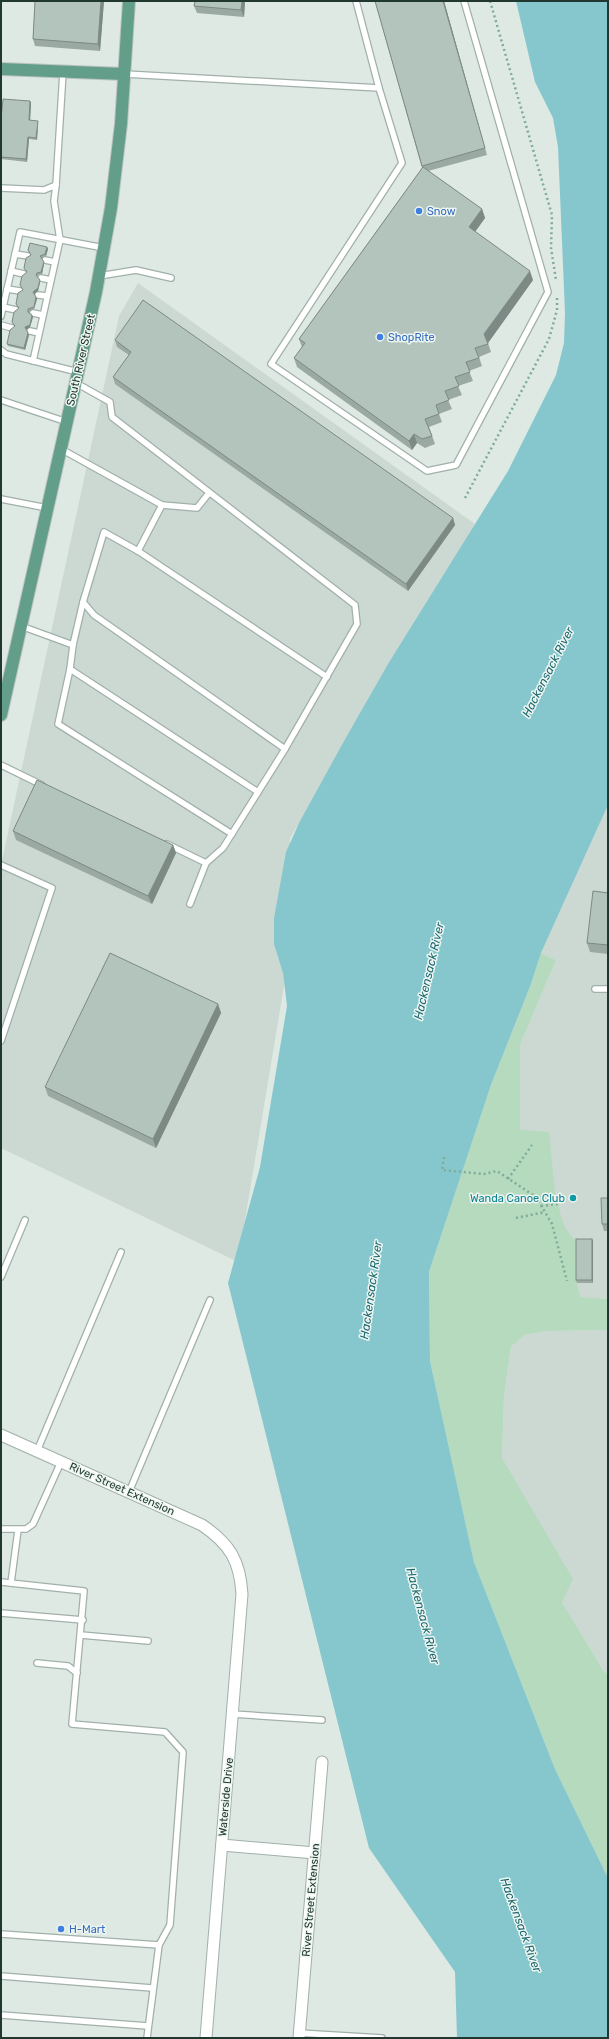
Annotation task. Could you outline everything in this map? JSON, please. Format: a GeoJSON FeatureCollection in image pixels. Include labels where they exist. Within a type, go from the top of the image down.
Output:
{"type":"FeatureCollection","features":[{"type":"Feature","properties":{"kind":"main road","name":"South River Street"},"geometry":{"type":"LineString","coordinates":[[1,714],[99,276],[121,124],[129,1]]}},
{"type":"Feature","properties":{"kind":"main road"},"geometry":{"type":"LineString","coordinates":[[1,69],[124,74]]}},
{"type":"Feature","properties":{"kind":"street","name":"River Street Extension"},"geometry":{"type":"LineString","coordinates":[[1,1435],[202,1525],[216,1535],[234,1557]]}},
{"type":"Feature","properties":{"kind":"street","name":"Waterside Drive"},"geometry":{"type":"LineString","coordinates":[[206,2038],[242,1594],[241,1578],[234,1557]]}},
{"type":"Feature","properties":{"kind":"street","name":"River Street Extension"},"geometry":{"type":"LineString","coordinates":[[299,2035],[322,1762]]}},
{"type":"Feature","properties":{"kind":"street"},"geometry":{"type":"LineString","coordinates":[[222,1846],[315,1853]]}},
{"type":"Feature","properties":{"kind":"lane"},"geometry":{"type":"LineString","coordinates":[[356,1],[379,88],[402,164],[271,364],[427,471],[456,465],[548,292],[464,1]]}},
{"type":"Feature","properties":{"kind":"lane"},"geometry":{"type":"LineString","coordinates":[[33,360],[60,240],[54,201],[63,71]]}},
{"type":"Feature","properties":{"kind":"lane"},"geometry":{"type":"LineString","coordinates":[[124,74],[379,88]]}},
{"type":"Feature","properties":{"kind":"lane"},"geometry":{"type":"LineString","coordinates":[[1,188],[44,190],[56,186]]}},
{"type":"Feature","properties":{"kind":"lane"},"geometry":{"type":"LineString","coordinates":[[1,316],[20,232],[104,248]]}},
{"type":"Feature","properties":{"kind":"lane"},"geometry":{"type":"LineString","coordinates":[[15,254],[28,256]]}},
{"type":"Feature","properties":{"kind":"lane"},"geometry":{"type":"LineString","coordinates":[[45,260],[55,262]]}},
{"type":"Feature","properties":{"kind":"lane"},"geometry":{"type":"LineString","coordinates":[[99,276],[136,270],[171,278]]}},
{"type":"Feature","properties":{"kind":"lane"},"geometry":{"type":"LineString","coordinates":[[11,271],[24,274]]}},
{"type":"Feature","properties":{"kind":"lane"},"geometry":{"type":"LineString","coordinates":[[41,278],[51,280]]}},
{"type":"Feature","properties":{"kind":"lane"},"geometry":{"type":"LineString","coordinates":[[7,289],[20,291]]}},
{"type":"Feature","properties":{"kind":"lane"},"geometry":{"type":"LineString","coordinates":[[38,294],[47,296]]}},
{"type":"Feature","properties":{"kind":"lane"},"geometry":{"type":"LineString","coordinates":[[3,307],[16,310]]}},
{"type":"Feature","properties":{"kind":"lane"},"geometry":{"type":"LineString","coordinates":[[34,313],[43,315]]}},
{"type":"Feature","properties":{"kind":"lane"},"geometry":{"type":"LineString","coordinates":[[1,325],[12,328]]}},
{"type":"Feature","properties":{"kind":"lane"},"geometry":{"type":"LineString","coordinates":[[30,331],[40,333]]}},
{"type":"Feature","properties":{"kind":"lane"},"geometry":{"type":"LineString","coordinates":[[1,350],[6,354],[33,360],[77,377],[110,402],[112,417],[355,605],[357,624],[285,749],[232,834],[223,848],[206,863],[190,904]]}},
{"type":"Feature","properties":{"kind":"lane"},"geometry":{"type":"LineString","coordinates":[[1,400],[67,422]]}},
{"type":"Feature","properties":{"kind":"lane"},"geometry":{"type":"LineString","coordinates":[[61,449],[162,506],[197,508],[209,493]]}},
{"type":"Feature","properties":{"kind":"lane"},"geometry":{"type":"LineString","coordinates":[[1,499],[48,508]]}},
{"type":"Feature","properties":{"kind":"lane"},"geometry":{"type":"LineString","coordinates":[[138,552],[162,506]]}},
{"type":"Feature","properties":{"kind":"lane"},"geometry":{"type":"LineString","coordinates":[[232,834],[58,724],[83,602],[104,532],[138,552],[327,677]]}},
{"type":"Feature","properties":{"kind":"lane"},"geometry":{"type":"LineString","coordinates":[[83,602],[94,615],[285,749]]}},
{"type":"Feature","properties":{"kind":"lane"},"geometry":{"type":"LineString","coordinates":[[21,626],[73,645]]}},
{"type":"Feature","properties":{"kind":"lane"},"geometry":{"type":"LineString","coordinates":[[70,669],[258,792]]}},
{"type":"Feature","properties":{"kind":"lane"},"geometry":{"type":"LineString","coordinates":[[1,765],[45,786]]}},
{"type":"Feature","properties":{"kind":"lane"},"geometry":{"type":"LineString","coordinates":[[164,843],[206,863]]}},
{"type":"Feature","properties":{"kind":"lane"},"geometry":{"type":"LineString","coordinates":[[1,865],[52,888],[1,1041]]}},
{"type":"Feature","properties":{"kind":"lane"},"geometry":{"type":"LineString","coordinates":[[595,989],[608,989]]}},
{"type":"Feature","properties":{"kind":"lane"},"geometry":{"type":"LineString","coordinates":[[1,1277],[24,1220]]}},
{"type":"Feature","properties":{"kind":"lane"},"geometry":{"type":"LineString","coordinates":[[37,1451],[122,1252]]}},
{"type":"Feature","properties":{"kind":"lane"},"geometry":{"type":"LineString","coordinates":[[129,1492],[210,1300]]}},
{"type":"Feature","properties":{"kind":"lane"},"geometry":{"type":"LineString","coordinates":[[1,1529],[26,1529],[36,1519],[61,1462]]}},
{"type":"Feature","properties":{"kind":"lane"},"geometry":{"type":"LineString","coordinates":[[11,1583],[18,1530]]}},
{"type":"Feature","properties":{"kind":"lane"},"geometry":{"type":"LineString","coordinates":[[1,1582],[84,1591],[72,1724],[165,1732],[183,1752],[170,1925],[159,1946],[152,1988],[147,2038]]}},
{"type":"Feature","properties":{"kind":"lane"},"geometry":{"type":"LineString","coordinates":[[1,1613],[82,1620]]}},
{"type":"Feature","properties":{"kind":"lane"},"geometry":{"type":"LineString","coordinates":[[81,1635],[148,1641]]}},
{"type":"Feature","properties":{"kind":"lane"},"geometry":{"type":"LineString","coordinates":[[37,1663],[68,1666],[77,1673]]}},
{"type":"Feature","properties":{"kind":"lane"},"geometry":{"type":"LineString","coordinates":[[232,1714],[322,1720]]}},
{"type":"Feature","properties":{"kind":"lane"},"geometry":{"type":"LineString","coordinates":[[1,1934],[159,1946]]}},
{"type":"Feature","properties":{"kind":"lane"},"geometry":{"type":"LineString","coordinates":[[1,1976],[152,1988]]}},
{"type":"Feature","properties":{"kind":"lane"},"geometry":{"type":"LineString","coordinates":[[1,2014],[148,2026]]}},
{"type":"Feature","properties":{"kind":"lane"},"geometry":{"type":"LineString","coordinates":[[299,2035],[382,2038]]}},
{"type":"Feature","properties":{"kind":"path"},"geometry":{"type":"LineString","coordinates":[[490,1],[552,215],[551,248],[556,282]]}},
{"type":"Feature","properties":{"kind":"path"},"geometry":{"type":"LineString","coordinates":[[465,498],[549,339],[557,310],[557,294]]}},
{"type":"Feature","properties":{"kind":"path"},"geometry":{"type":"LineString","coordinates":[[508,1179],[532,1145]]}},
{"type":"Feature","properties":{"kind":"path"},"geometry":{"type":"LineString","coordinates":[[444,1157],[442,1170],[484,1174],[497,1171],[536,1197],[552,1224],[567,1281]]}},
{"type":"Feature","properties":{"kind":"path"},"geometry":{"type":"LineString","coordinates":[[541,1206],[558,1204]]}},
{"type":"Feature","properties":{"kind":"path"},"geometry":{"type":"LineString","coordinates":[[516,1218],[545,1212]]}},
{"type":"Feature","properties":{"kind":"shaded area"},"geometry":{"type":"Polygon","coordinates":[[[138,283],[475,524],[384,680],[379,692],[290,838],[285,980],[238,1262],[1,1148],[1,865],[119,316],[138,283]]]}},
{"type":"Feature","properties":{"kind":"shaded area"},"geometry":{"type":"Polygon","coordinates":[[[608,805],[608,1299],[550,1296],[520,1131],[520,1045],[556,960],[541,953],[608,805]]]}},
{"type":"Feature","properties":{"kind":"shaded area"},"geometry":{"type":"Polygon","coordinates":[[[608,1330],[608,1675],[603,1670],[562,1602],[502,1458],[504,1396],[511,1347],[524,1335],[547,1331],[608,1330]]]}},
{"type":"Feature","properties":{"kind":"green space"},"geometry":{"type":"Polygon","coordinates":[[[541,953],[556,960],[520,1045],[520,1130],[549,1132],[556,1202],[558,1202],[566,1229],[577,1241],[577,1283],[580,1297],[608,1299],[608,1330],[547,1331],[524,1335],[511,1347],[504,1396],[502,1458],[573,1579],[562,1602],[603,1670],[608,1675],[608,1878],[555,1769],[474,1562],[430,1361],[429,1272],[491,1085],[531,984],[541,953]]]}},
{"type":"Feature","properties":{"kind":"water","name":"Hackensack River"},"geometry":{"type":"Polygon","coordinates":[[[516,1],[608,1],[608,805],[541,953],[531,984],[491,1085],[429,1272],[430,1361],[474,1562],[555,1769],[608,1878],[608,2038],[457,2038],[455,1972],[369,1848],[228,1283],[260,1167],[287,1006],[283,973],[274,944],[274,918],[286,852],[299,823],[388,664],[508,471],[556,375],[564,343],[565,313],[558,147],[553,118],[535,82],[516,1]]]}},
{"type":"Feature","properties":{"kind":"building"},"geometry":{"type":"Polygon","coordinates":[[[35,1],[101,1],[98,44],[33,39],[35,1]]]}},
{"type":"Feature","properties":{"kind":"building"},"geometry":{"type":"Polygon","coordinates":[[[195,1],[242,1],[241,10],[194,6],[195,1]]]}},
{"type":"Feature","properties":{"kind":"building"},"geometry":{"type":"Polygon","coordinates":[[[375,1],[443,1],[485,148],[422,166],[375,1]]]}},
{"type":"Feature","properties":{"kind":"building"},"geometry":{"type":"Polygon","coordinates":[[[3,99],[30,101],[29,120],[38,121],[36,138],[28,137],[26,159],[1,157],[1,119],[3,99]]]}},
{"type":"Feature","properties":{"kind":"building"},"geometry":{"type":"Polygon","coordinates":[[[423,167],[482,209],[469,227],[530,271],[484,334],[488,344],[475,348],[479,358],[466,362],[470,372],[455,377],[459,386],[445,391],[449,400],[436,405],[439,414],[425,419],[432,436],[422,439],[414,434],[409,441],[294,358],[305,343],[299,339],[423,167]]]}},
{"type":"Feature","properties":{"kind":"building"},"geometry":{"type":"Polygon","coordinates":[[[30,243],[47,247],[45,254],[40,256],[44,262],[41,272],[37,273],[36,275],[40,280],[38,288],[33,292],[36,297],[34,307],[28,309],[28,312],[32,315],[30,325],[25,327],[28,333],[24,348],[7,344],[10,330],[15,326],[12,322],[14,312],[19,308],[16,304],[18,293],[23,290],[20,285],[22,276],[27,272],[24,268],[26,258],[31,255],[28,250],[30,243]]]}},
{"type":"Feature","properties":{"kind":"building"},"geometry":{"type":"Polygon","coordinates":[[[143,300],[453,518],[406,584],[113,377],[131,352],[115,340],[143,300]]]}},
{"type":"Feature","properties":{"kind":"building"},"geometry":{"type":"Polygon","coordinates":[[[37,780],[173,845],[148,896],[13,831],[37,780]]]}},
{"type":"Feature","properties":{"kind":"building"},"geometry":{"type":"Polygon","coordinates":[[[593,891],[608,893],[608,945],[587,943],[593,891]]]}},
{"type":"Feature","properties":{"kind":"building"},"geometry":{"type":"Polygon","coordinates":[[[110,953],[218,1004],[153,1139],[45,1087],[110,953]]]}},
{"type":"Feature","properties":{"kind":"building"},"geometry":{"type":"Polygon","coordinates":[[[601,1198],[608,1198],[608,1224],[602,1224],[601,1198]]]}},
{"type":"Feature","properties":{"kind":"building"},"geometry":{"type":"Polygon","coordinates":[[[576,1239],[592,1239],[592,1280],[576,1280],[576,1239]]]}},
{"type":"Feature","properties":{"kind":"place","name":"Snow"},"geometry":{"type":"Point","coordinates":[419,211]}},
{"type":"Feature","properties":{"kind":"place","name":"ShopRite"},"geometry":{"type":"Point","coordinates":[380,337]}},
{"type":"Feature","properties":{"kind":"place","name":"Wanda Canoe Club"},"geometry":{"type":"Point","coordinates":[573,1198]}},
{"type":"Feature","properties":{"kind":"place","name":"H-Mart"},"geometry":{"type":"Point","coordinates":[61,1929]}}]}
